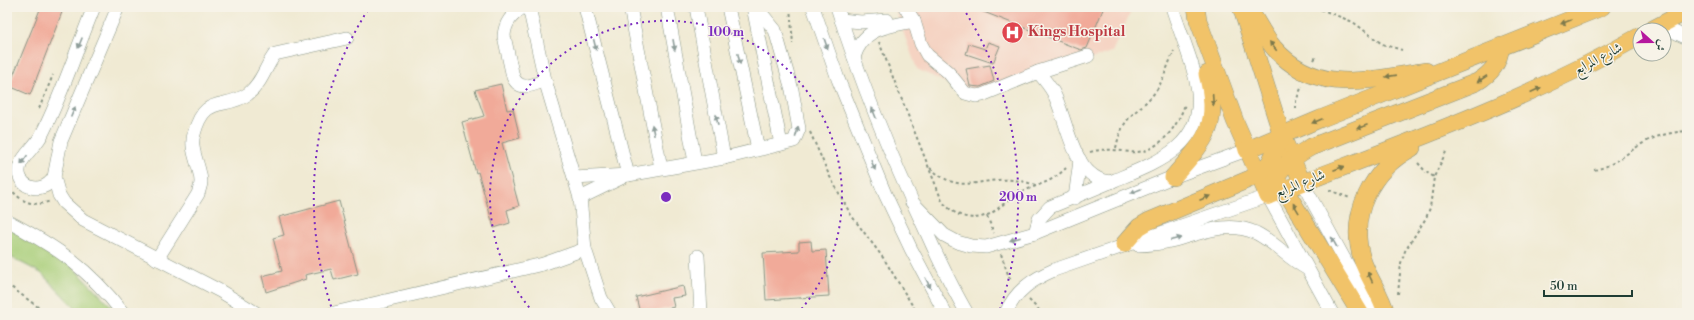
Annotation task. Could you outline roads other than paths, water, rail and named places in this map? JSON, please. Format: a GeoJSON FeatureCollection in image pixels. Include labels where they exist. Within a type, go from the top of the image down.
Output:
{"type":"FeatureCollection","features":[{"type":"Feature","properties":{"kind":"main road"},"geometry":{"type":"LineString","coordinates":[[1241,7],[1282,136],[1302,182]]}},
{"type":"Feature","properties":{"kind":"main road"},"geometry":{"type":"LineString","coordinates":[[1248,7],[1273,47],[1284,58],[1295,67],[1321,78],[1338,82],[1353,82],[1458,66]]}},
{"type":"Feature","properties":{"kind":"main road"},"geometry":{"type":"LineString","coordinates":[[1252,148],[1320,119],[1458,66],[1501,46],[1602,7]]}},
{"type":"Feature","properties":{"kind":"main road"},"geometry":{"type":"LineString","coordinates":[[1667,22],[1687,11]]}},
{"type":"Feature","properties":{"kind":"main road"},"geometry":{"type":"LineString","coordinates":[[1173,177],[1204,139],[1213,113],[1213,99],[1200,46],[1197,14]]}},
{"type":"Feature","properties":{"kind":"main road","name":"شارع المرابع"},"geometry":{"type":"LineString","coordinates":[[1197,14],[1252,148],[1272,174],[1302,182],[1509,103],[1556,81],[1632,40]]}},
{"type":"Feature","properties":{"kind":"main road"},"geometry":{"type":"LineString","coordinates":[[1124,244],[1139,227],[1149,221],[1272,174],[1292,158],[1312,147],[1478,82],[1495,68],[1499,58],[1501,46]]}},
{"type":"Feature","properties":{"kind":"main road"},"geometry":{"type":"LineString","coordinates":[[1386,313],[1362,258],[1358,225],[1363,203],[1375,178],[1386,166],[1404,152],[1461,121]]}},
{"type":"Feature","properties":{"kind":"main road"},"geometry":{"type":"LineString","coordinates":[[1282,136],[1272,174],[1360,313]]}},
{"type":"Feature","properties":{"kind":"main road","name":"شارع المرابع"},"geometry":{"type":"LineString","coordinates":[[1268,196],[1272,174]]}},
{"type":"Feature","properties":{"kind":"main road","name":"شارع المرابع"},"geometry":{"type":"LineString","coordinates":[[1268,196],[1272,174]]}},
{"type":"Feature","properties":{"kind":"street"},"geometry":{"type":"LineString","coordinates":[[94,7],[43,133],[20,165],[19,170],[22,181],[31,188],[42,188],[51,182],[54,177],[61,141],[118,7]]}},
{"type":"Feature","properties":{"kind":"street"},"geometry":{"type":"LineString","coordinates":[[523,7],[510,18],[504,30],[513,76],[515,81],[524,86],[529,86],[545,80]]}},
{"type":"Feature","properties":{"kind":"street"},"geometry":{"type":"LineString","coordinates":[[529,7],[545,80],[580,198],[585,249],[601,298],[610,313]]}},
{"type":"Feature","properties":{"kind":"street"},"geometry":{"type":"LineString","coordinates":[[585,7],[628,175]]}},
{"type":"Feature","properties":{"kind":"street"},"geometry":{"type":"LineString","coordinates":[[630,7],[660,168]]}},
{"type":"Feature","properties":{"kind":"street"},"geometry":{"type":"LineString","coordinates":[[667,7],[695,162]]}},
{"type":"Feature","properties":{"kind":"street"},"geometry":{"type":"LineString","coordinates":[[696,7],[724,158]]}},
{"type":"Feature","properties":{"kind":"street"},"geometry":{"type":"LineString","coordinates":[[728,7],[758,149]]}},
{"type":"Feature","properties":{"kind":"street"},"geometry":{"type":"LineString","coordinates":[[752,7],[781,144]]}},
{"type":"Feature","properties":{"kind":"street"},"geometry":{"type":"LineString","coordinates":[[574,178],[628,175],[660,168],[724,158],[794,141],[799,129],[792,90],[775,30],[756,7]]}},
{"type":"Feature","properties":{"kind":"street"},"geometry":{"type":"LineString","coordinates":[[814,7],[838,79],[882,186],[911,249],[944,312]]}},
{"type":"Feature","properties":{"kind":"street"},"geometry":{"type":"LineString","coordinates":[[837,7],[854,57],[911,200],[954,290],[967,313]]}},
{"type":"Feature","properties":{"kind":"street"},"geometry":{"type":"LineString","coordinates":[[1034,233],[1039,220],[1044,212],[1050,207],[1075,198],[1165,158],[1184,140],[1193,124],[1197,111],[1198,93],[1172,7]]}},
{"type":"Feature","properties":{"kind":"street"},"geometry":{"type":"LineString","coordinates":[[841,20],[879,22],[910,14]]}},
{"type":"Feature","properties":{"kind":"street"},"geometry":{"type":"LineString","coordinates":[[854,57],[860,43],[875,30],[910,14]]}},
{"type":"Feature","properties":{"kind":"street"},"geometry":{"type":"LineString","coordinates":[[910,14],[921,44],[927,55],[948,72],[961,88],[970,95],[982,95],[1038,72],[1088,56]]}},
{"type":"Feature","properties":{"kind":"street"},"geometry":{"type":"LineString","coordinates":[[1672,33],[1687,38]]}},
{"type":"Feature","properties":{"kind":"street"},"geometry":{"type":"LineString","coordinates":[[157,259],[198,194],[201,183],[193,136],[200,115],[215,104],[230,101],[247,94],[259,83],[275,54],[347,38]]}},
{"type":"Feature","properties":{"kind":"street"},"geometry":{"type":"LineString","coordinates":[[1038,72],[1053,92],[1079,159],[1092,176],[1098,180],[1110,182]]}},
{"type":"Feature","properties":{"kind":"street"},"geometry":{"type":"LineString","coordinates":[[911,200],[944,235],[957,242],[971,246],[986,247],[998,245],[1034,233],[1173,177],[1252,148]]}},
{"type":"Feature","properties":{"kind":"street"},"geometry":{"type":"LineString","coordinates":[[1075,198],[1079,159]]}},
{"type":"Feature","properties":{"kind":"street"},"geometry":{"type":"LineString","coordinates":[[580,198],[628,175]]}},
{"type":"Feature","properties":{"kind":"street"},"geometry":{"type":"LineString","coordinates":[[54,177],[60,195],[76,216],[90,225],[220,291],[256,313]]}},
{"type":"Feature","properties":{"kind":"street"},"geometry":{"type":"LineString","coordinates":[[1302,182],[1374,313]]}},
{"type":"Feature","properties":{"kind":"street"},"geometry":{"type":"LineString","coordinates":[[1006,313],[1010,303],[1020,291],[1037,277],[1124,244],[1268,196],[1332,313]]}},
{"type":"Feature","properties":{"kind":"street"},"geometry":{"type":"LineString","coordinates":[[7,221],[63,252],[86,271],[123,313]]}},
{"type":"Feature","properties":{"kind":"street"},"geometry":{"type":"LineString","coordinates":[[1124,244],[1163,243],[1218,228],[1241,229],[1254,232],[1263,237],[1308,269]]}},
{"type":"Feature","properties":{"kind":"street"},"geometry":{"type":"LineString","coordinates":[[334,313],[543,264],[585,249]]}},
{"type":"Feature","properties":{"kind":"street"},"geometry":{"type":"LineString","coordinates":[[698,256],[701,313]]}},
{"type":"Feature","properties":{"kind":"place","name":"Kings Hospital"},"geometry":{"type":"Point","coordinates":[1013,32]}}]}
